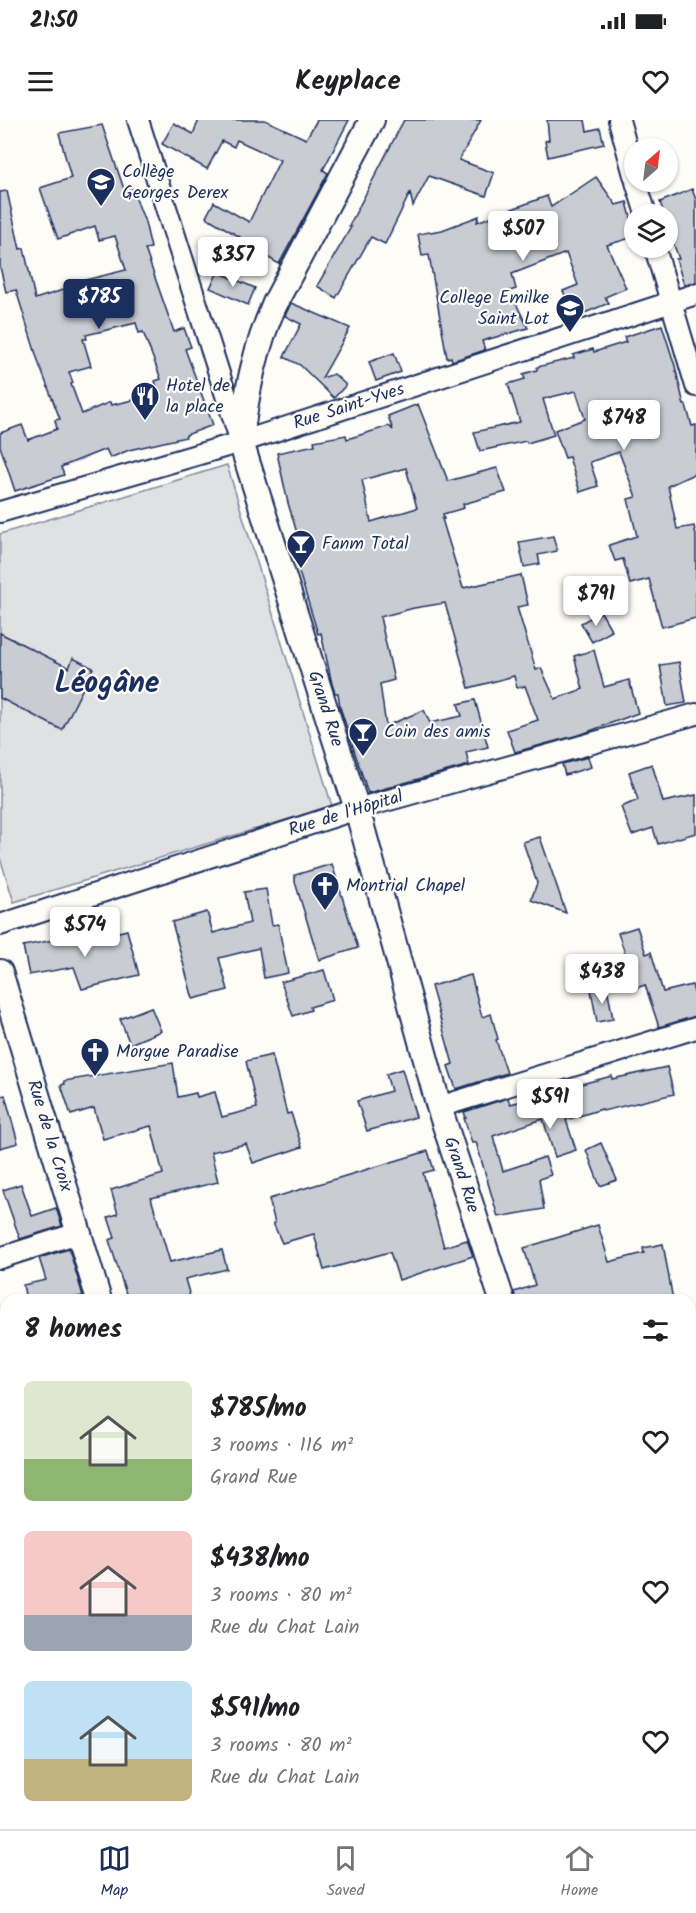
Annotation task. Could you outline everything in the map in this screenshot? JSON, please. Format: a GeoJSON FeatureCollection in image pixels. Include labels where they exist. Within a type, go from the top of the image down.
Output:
{"type":"FeatureCollection","features":[{"type":"Feature","properties":{"kind":"street","name":"Grand Rue"},"geometry":{"type":"LineString","coordinates":[[138,120],[357,809],[439,1107],[500,1294]]}},
{"type":"Feature","properties":{"kind":"street"},"geometry":{"type":"LineString","coordinates":[[241,442],[252,366],[262,334],[275,303],[372,120]]}},
{"type":"Feature","properties":{"kind":"street"},"geometry":{"type":"LineString","coordinates":[[618,120],[624,141]]}},
{"type":"Feature","properties":{"kind":"street"},"geometry":{"type":"LineString","coordinates":[[659,258],[696,386]]}},
{"type":"Feature","properties":{"kind":"street","name":"Rue Saint-Yves"},"geometry":{"type":"LineString","coordinates":[[0,512],[241,442],[696,294]]}},
{"type":"Feature","properties":{"kind":"street","name":"Rue de l'Hôpital"},"geometry":{"type":"LineString","coordinates":[[0,925],[357,809],[696,714]]}},
{"type":"Feature","properties":{"kind":"street","name":"Rue de la Croix"},"geometry":{"type":"LineString","coordinates":[[0,972],[97,1294]]}},
{"type":"Feature","properties":{"kind":"street"},"geometry":{"type":"LineString","coordinates":[[439,1107],[696,1028]]}},
{"type":"Feature","properties":{"kind":"street"},"geometry":{"type":"LineString","coordinates":[[0,1257],[78,1233]]}},
{"type":"Feature","properties":{"kind":"shaded area"},"geometry":{"type":"Polygon","coordinates":[[[227,465],[332,806],[14,902],[0,858],[0,534],[227,465]]]}},
{"type":"Feature","properties":{"kind":"building"},"geometry":{"type":"Polygon","coordinates":[[[199,120],[265,120],[306,139],[317,120],[349,120],[323,170],[328,173],[279,264],[238,240],[240,237],[206,217],[214,202],[249,222],[280,160],[237,140],[234,147],[222,141],[207,169],[162,144],[174,123],[193,134],[199,120]]]}},
{"type":"Feature","properties":{"kind":"building"},"geometry":{"type":"Polygon","coordinates":[[[404,120],[481,120],[459,160],[494,173],[486,196],[429,176],[413,206],[410,193],[385,244],[371,237],[336,298],[317,286],[351,227],[349,226],[404,120]]]}},
{"type":"Feature","properties":{"kind":"building"},"geometry":{"type":"Polygon","coordinates":[[[547,120],[585,120],[587,131],[600,128],[604,144],[548,157],[545,141],[549,140],[547,120]]]}},
{"type":"Feature","properties":{"kind":"building"},"geometry":{"type":"Polygon","coordinates":[[[102,125],[124,189],[131,186],[145,222],[151,248],[145,249],[174,332],[184,328],[191,347],[185,349],[213,425],[186,435],[186,437],[129,450],[110,458],[106,449],[61,467],[64,475],[15,491],[0,446],[0,433],[22,425],[28,440],[57,429],[55,420],[60,419],[39,364],[16,290],[6,292],[0,267],[0,192],[7,191],[20,249],[24,248],[35,299],[66,289],[65,285],[126,270],[115,236],[99,240],[95,226],[58,239],[40,188],[71,178],[59,133],[102,125]],[[136,323],[86,335],[87,339],[83,339],[91,366],[69,372],[82,414],[110,402],[111,405],[159,394],[155,381],[161,379],[143,332],[139,333],[136,323]]]}},
{"type":"Feature","properties":{"kind":"building"},"geometry":{"type":"Polygon","coordinates":[[[596,177],[616,205],[627,202],[628,204],[624,204],[624,240],[607,245],[626,288],[605,297],[609,303],[575,317],[563,291],[578,285],[566,253],[512,274],[516,289],[510,291],[528,328],[482,341],[485,350],[452,361],[451,357],[447,358],[429,255],[422,256],[418,234],[442,230],[479,216],[477,222],[547,196],[551,207],[596,177]]]}},
{"type":"Feature","properties":{"kind":"building"},"geometry":{"type":"Polygon","coordinates":[[[692,189],[696,200],[696,282],[684,285],[676,259],[679,259],[678,204],[661,204],[660,202],[692,189]]]}},
{"type":"Feature","properties":{"kind":"building"},"geometry":{"type":"Polygon","coordinates":[[[218,272],[255,288],[248,305],[210,288],[218,272]]]}},
{"type":"Feature","properties":{"kind":"building"},"geometry":{"type":"Polygon","coordinates":[[[291,303],[350,328],[322,378],[334,374],[346,385],[334,398],[300,365],[284,357],[301,324],[285,316],[291,303]]]}},
{"type":"Feature","properties":{"kind":"building"},"geometry":{"type":"Polygon","coordinates":[[[662,325],[684,405],[686,405],[692,426],[696,425],[696,473],[668,486],[677,529],[694,526],[696,535],[696,618],[662,627],[649,579],[630,584],[623,559],[615,561],[609,545],[637,536],[628,499],[636,497],[619,452],[590,462],[598,486],[580,492],[569,457],[565,458],[555,430],[585,419],[576,391],[543,399],[554,435],[527,443],[526,441],[480,451],[474,432],[520,422],[508,384],[525,379],[523,374],[537,370],[537,367],[574,358],[573,355],[593,349],[594,352],[626,342],[624,337],[662,325]]]}},
{"type":"Feature","properties":{"kind":"building"},"geometry":{"type":"Polygon","coordinates":[[[394,353],[401,372],[376,381],[369,362],[394,353]]]}},
{"type":"Feature","properties":{"kind":"building"},"geometry":{"type":"Polygon","coordinates":[[[418,404],[448,481],[497,468],[506,492],[463,504],[464,508],[443,514],[444,519],[442,519],[463,588],[521,575],[528,605],[517,607],[536,670],[541,668],[555,699],[583,689],[574,656],[594,650],[604,687],[629,680],[638,713],[582,734],[515,752],[507,730],[538,720],[525,686],[517,688],[514,676],[469,688],[445,603],[380,617],[394,680],[380,684],[386,726],[424,710],[430,723],[462,716],[458,704],[475,700],[488,747],[466,752],[469,765],[368,793],[340,707],[338,693],[335,693],[332,684],[321,633],[318,634],[291,546],[300,543],[277,453],[315,445],[314,441],[346,435],[347,439],[389,426],[393,430],[388,416],[418,404]],[[406,468],[362,480],[371,522],[417,508],[406,468]]]}},
{"type":"Feature","properties":{"kind":"building"},"geometry":{"type":"Polygon","coordinates":[[[553,536],[557,551],[538,555],[540,564],[524,567],[519,542],[553,536]]]}},
{"type":"Feature","properties":{"kind":"building"},"geometry":{"type":"Polygon","coordinates":[[[601,612],[612,631],[592,642],[581,623],[601,612]]]}},
{"type":"Feature","properties":{"kind":"building"},"geometry":{"type":"Polygon","coordinates":[[[0,633],[69,668],[73,658],[93,668],[62,730],[0,698],[0,633]]]}},
{"type":"Feature","properties":{"kind":"building"},"geometry":{"type":"Polygon","coordinates":[[[679,662],[686,703],[667,706],[660,665],[679,662]]]}},
{"type":"Feature","properties":{"kind":"building"},"geometry":{"type":"Polygon","coordinates":[[[588,757],[591,767],[565,775],[562,764],[588,757]]]}},
{"type":"Feature","properties":{"kind":"building"},"geometry":{"type":"Polygon","coordinates":[[[652,764],[663,802],[696,795],[696,833],[658,844],[653,828],[632,835],[621,807],[638,800],[629,772],[652,764]]]}},
{"type":"Feature","properties":{"kind":"building"},"geometry":{"type":"Polygon","coordinates":[[[540,837],[566,913],[531,900],[537,883],[523,842],[540,837]]]}},
{"type":"Feature","properties":{"kind":"building","name":"Montrial Chapel"},"geometry":{"type":"Polygon","coordinates":[[[332,864],[358,948],[319,960],[295,882],[295,875],[332,864]]]}},
{"type":"Feature","properties":{"kind":"building"},"geometry":{"type":"Polygon","coordinates":[[[266,889],[272,925],[278,924],[288,973],[264,978],[259,948],[219,958],[228,990],[193,999],[172,922],[207,912],[213,933],[250,923],[244,892],[266,889]]]}},
{"type":"Feature","properties":{"kind":"building"},"geometry":{"type":"Polygon","coordinates":[[[637,927],[646,954],[651,952],[663,992],[692,985],[696,1000],[696,1016],[659,1027],[645,985],[633,989],[624,960],[627,959],[618,933],[637,927]]]}},
{"type":"Feature","properties":{"kind":"building"},"geometry":{"type":"Polygon","coordinates":[[[127,930],[139,975],[82,989],[74,967],[29,975],[23,946],[81,932],[83,941],[127,930]]]}},
{"type":"Feature","properties":{"kind":"building"},"geometry":{"type":"Polygon","coordinates":[[[324,970],[333,1000],[310,1007],[311,1010],[293,1016],[281,982],[324,970]]]}},
{"type":"Feature","properties":{"kind":"building"},"geometry":{"type":"Polygon","coordinates":[[[471,975],[482,1017],[491,1014],[498,1039],[496,1040],[507,1073],[456,1089],[448,1066],[453,1064],[431,986],[471,975]]]}},
{"type":"Feature","properties":{"kind":"building"},"geometry":{"type":"Polygon","coordinates":[[[607,987],[613,1019],[597,1022],[591,990],[607,987]]]}},
{"type":"Feature","properties":{"kind":"building"},"geometry":{"type":"Polygon","coordinates":[[[151,1007],[161,1031],[130,1044],[120,1019],[151,1007]]]}},
{"type":"Feature","properties":{"kind":"building"},"geometry":{"type":"Polygon","coordinates":[[[272,1055],[287,1114],[291,1113],[302,1147],[253,1163],[246,1144],[211,1152],[218,1182],[151,1198],[170,1262],[222,1250],[227,1269],[185,1279],[189,1294],[126,1294],[109,1240],[115,1238],[108,1217],[118,1214],[111,1190],[163,1174],[151,1126],[103,1139],[94,1108],[71,1115],[61,1085],[65,1084],[64,1081],[173,1063],[178,1097],[196,1093],[197,1097],[215,1092],[222,1117],[257,1108],[246,1061],[272,1055]]]}},
{"type":"Feature","properties":{"kind":"building"},"geometry":{"type":"Polygon","coordinates":[[[667,1067],[674,1094],[603,1111],[602,1109],[566,1120],[576,1150],[555,1157],[543,1119],[493,1136],[503,1171],[545,1157],[551,1175],[539,1179],[544,1209],[498,1217],[476,1142],[472,1143],[464,1112],[508,1098],[510,1104],[612,1076],[612,1079],[667,1067]]]}},
{"type":"Feature","properties":{"kind":"building"},"geometry":{"type":"Polygon","coordinates":[[[402,1069],[416,1117],[367,1131],[357,1101],[391,1091],[386,1074],[402,1069]]]}},
{"type":"Feature","properties":{"kind":"building"},"geometry":{"type":"Polygon","coordinates":[[[5,1095],[18,1143],[0,1148],[0,1096],[5,1095]]]}},
{"type":"Feature","properties":{"kind":"building"},"geometry":{"type":"Polygon","coordinates":[[[601,1143],[617,1180],[600,1186],[586,1150],[601,1143]]]}},
{"type":"Feature","properties":{"kind":"building"},"geometry":{"type":"Polygon","coordinates":[[[428,1151],[434,1170],[423,1173],[444,1247],[467,1240],[473,1256],[399,1280],[390,1252],[324,1270],[314,1234],[282,1243],[273,1223],[275,1223],[269,1199],[428,1151]]]}},
{"type":"Feature","properties":{"kind":"building"},"geometry":{"type":"Polygon","coordinates":[[[21,1184],[32,1216],[56,1208],[62,1226],[20,1239],[3,1190],[21,1184]]]}},
{"type":"Feature","properties":{"kind":"building"},"geometry":{"type":"Polygon","coordinates":[[[598,1225],[609,1262],[644,1253],[643,1248],[663,1244],[672,1294],[514,1294],[514,1292],[535,1285],[524,1248],[598,1225]]]}},
{"type":"Feature","properties":{"kind":"building"},"geometry":{"type":"Polygon","coordinates":[[[69,1249],[82,1294],[25,1294],[23,1285],[46,1280],[39,1258],[69,1249]]]}},
{"type":"Feature","properties":{"kind":"place","name":"Collège Georges Derex"},"geometry":{"type":"Point","coordinates":[101,208]}},
{"type":"Feature","properties":{"kind":"place","name":"College Emilke Saint Lot"},"geometry":{"type":"Point","coordinates":[570,334]}},
{"type":"Feature","properties":{"kind":"place","name":"Hotel de la place"},"geometry":{"type":"Point","coordinates":[145,422]}},
{"type":"Feature","properties":{"kind":"place","name":"Fanm Total"},"geometry":{"type":"Point","coordinates":[301,570]}},
{"type":"Feature","properties":{"kind":"place","name":"Coin des amis"},"geometry":{"type":"Point","coordinates":[363,758]}},
{"type":"Feature","properties":{"kind":"place","name":"Montrial Chapel"},"geometry":{"type":"Point","coordinates":[325,912]}},
{"type":"Feature","properties":{"kind":"place","name":"Morgue Paradise"},"geometry":{"type":"Point","coordinates":[95,1078]}},
{"type":"Feature","properties":{"kind":"district","name":"Léogâne"},"geometry":{"type":"Point","coordinates":[107,684]}}]}
